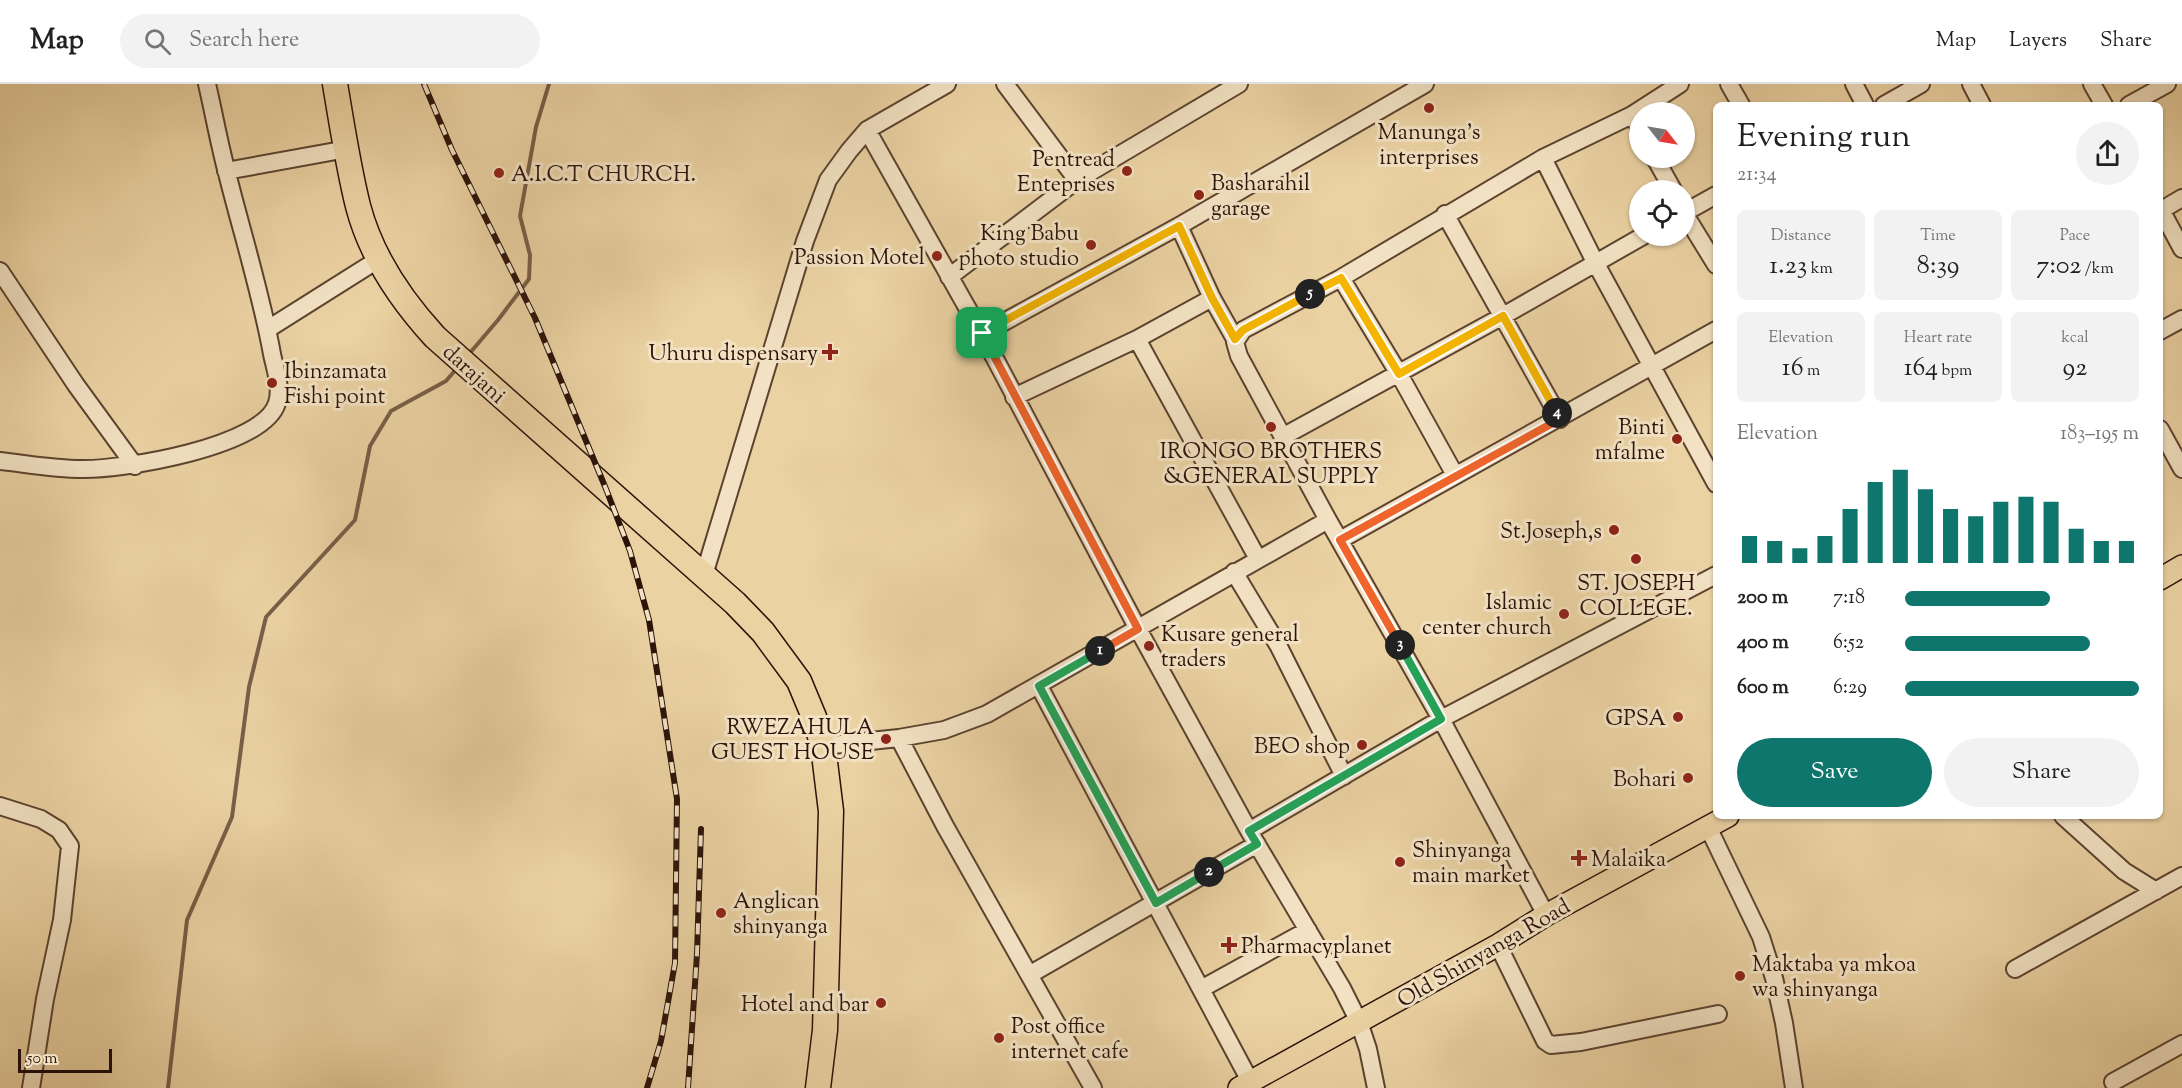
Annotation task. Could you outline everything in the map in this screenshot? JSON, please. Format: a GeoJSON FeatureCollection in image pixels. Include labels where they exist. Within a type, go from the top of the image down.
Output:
{"type":"FeatureCollection","features":[{"type":"Feature","properties":{"kind":"highway","name":"darajani"},"geometry":{"type":"LineString","coordinates":[[335,84],[359,208],[379,259],[399,294],[435,337],[747,615],[800,681],[823,746],[831,810],[825,1021],[818,1088]]}},
{"type":"Feature","properties":{"kind":"main road","name":"Old Shinyanga Road"},"geometry":{"type":"LineString","coordinates":[[1244,1084],[1723,819]]}},
{"type":"Feature","properties":{"kind":"street"},"geometry":{"type":"LineString","coordinates":[[0,461],[81,469],[135,466],[194,452],[251,430],[271,416],[277,403],[279,389],[268,329],[226,171],[207,84]]}},
{"type":"Feature","properties":{"kind":"street"},"geometry":{"type":"LineString","coordinates":[[704,575],[805,241],[828,180],[849,150],[867,130],[947,84]]}},
{"type":"Feature","properties":{"kind":"street"},"geometry":{"type":"LineString","coordinates":[[1005,84],[1077,180]]}},
{"type":"Feature","properties":{"kind":"street"},"geometry":{"type":"LineString","coordinates":[[949,277],[1077,180],[1239,84]]}},
{"type":"Feature","properties":{"kind":"street"},"geometry":{"type":"LineString","coordinates":[[982,333],[1179,226],[1425,84]]}},
{"type":"Feature","properties":{"kind":"street"},"geometry":{"type":"LineString","coordinates":[[1659,102],[1680,84]]}},
{"type":"Feature","properties":{"kind":"street"},"geometry":{"type":"LineString","coordinates":[[1729,84],[1739,102]]}},
{"type":"Feature","properties":{"kind":"street"},"geometry":{"type":"LineString","coordinates":[[1854,84],[1863,102]]}},
{"type":"Feature","properties":{"kind":"street"},"geometry":{"type":"LineString","coordinates":[[1889,102],[1921,84]]}},
{"type":"Feature","properties":{"kind":"street"},"geometry":{"type":"LineString","coordinates":[[1971,84],[1980,102]]}},
{"type":"Feature","properties":{"kind":"street"},"geometry":{"type":"LineString","coordinates":[[2092,84],[2102,102]]}},
{"type":"Feature","properties":{"kind":"street"},"geometry":{"type":"LineString","coordinates":[[2134,102],[2167,84]]}},
{"type":"Feature","properties":{"kind":"street"},"geometry":{"type":"LineString","coordinates":[[1235,339],[1243,330],[1341,278],[1445,214],[1543,158],[1629,125]]}},
{"type":"Feature","properties":{"kind":"street"},"geometry":{"type":"LineString","coordinates":[[867,130],[982,333],[1138,629],[1253,837],[1342,988],[1359,1022],[1368,1049],[1376,1088]]}},
{"type":"Feature","properties":{"kind":"street"},"geometry":{"type":"LineString","coordinates":[[226,171],[346,149]]}},
{"type":"Feature","properties":{"kind":"street"},"geometry":{"type":"LineString","coordinates":[[1543,158],[1595,262],[1653,367],[1710,457]]}},
{"type":"Feature","properties":{"kind":"street"},"geometry":{"type":"LineString","coordinates":[[1695,207],[1713,197]]}},
{"type":"Feature","properties":{"kind":"street"},"geometry":{"type":"LineString","coordinates":[[2163,208],[2182,198]]}},
{"type":"Feature","properties":{"kind":"street"},"geometry":{"type":"LineString","coordinates":[[1445,214],[1560,419]]}},
{"type":"Feature","properties":{"kind":"street"},"geometry":{"type":"LineString","coordinates":[[2163,215],[2182,249]]}},
{"type":"Feature","properties":{"kind":"street"},"geometry":{"type":"LineString","coordinates":[[1179,226],[1212,298],[1235,339],[1239,356],[1441,719],[1546,915]]}},
{"type":"Feature","properties":{"kind":"street"},"geometry":{"type":"LineString","coordinates":[[1695,230],[1713,260]]}},
{"type":"Feature","properties":{"kind":"street"},"geometry":{"type":"LineString","coordinates":[[1284,436],[1503,316],[1629,244]]}},
{"type":"Feature","properties":{"kind":"street"},"geometry":{"type":"LineString","coordinates":[[268,329],[379,259]]}},
{"type":"Feature","properties":{"kind":"street"},"geometry":{"type":"LineString","coordinates":[[0,271],[76,385],[135,466]]}},
{"type":"Feature","properties":{"kind":"street"},"geometry":{"type":"LineString","coordinates":[[1341,278],[1399,374],[1455,475]]}},
{"type":"Feature","properties":{"kind":"street"},"geometry":{"type":"LineString","coordinates":[[1014,397],[1137,339],[1212,298]]}},
{"type":"Feature","properties":{"kind":"street"},"geometry":{"type":"LineString","coordinates":[[2163,329],[2182,319]]}},
{"type":"Feature","properties":{"kind":"street"},"geometry":{"type":"LineString","coordinates":[[1340,540],[1713,332]]}},
{"type":"Feature","properties":{"kind":"street"},"geometry":{"type":"LineString","coordinates":[[1137,339],[1258,559]]}},
{"type":"Feature","properties":{"kind":"street"},"geometry":{"type":"LineString","coordinates":[[2170,446],[2182,469]]}},
{"type":"Feature","properties":{"kind":"street"},"geometry":{"type":"LineString","coordinates":[[823,746],[899,738],[944,730],[987,714],[1329,520]]}},
{"type":"Feature","properties":{"kind":"street"},"geometry":{"type":"LineString","coordinates":[[1234,572],[1278,645],[1344,776]]}},
{"type":"Feature","properties":{"kind":"street"},"geometry":{"type":"LineString","coordinates":[[1029,975],[1156,903],[1344,776],[1441,719],[1713,577]]}},
{"type":"Feature","properties":{"kind":"street"},"geometry":{"type":"LineString","coordinates":[[1039,686],[1201,989],[1244,1084]]}},
{"type":"Feature","properties":{"kind":"street"},"geometry":{"type":"LineString","coordinates":[[899,738],[940,817],[1093,1088]]}},
{"type":"Feature","properties":{"kind":"street"},"geometry":{"type":"LineString","coordinates":[[0,806],[41,819],[59,830],[70,846],[62,920],[45,999],[31,1088]]}},
{"type":"Feature","properties":{"kind":"street"},"geometry":{"type":"LineString","coordinates":[[2066,819],[2124,872],[2156,891]]}},
{"type":"Feature","properties":{"kind":"street"},"geometry":{"type":"LineString","coordinates":[[1708,827],[1761,937],[1774,978],[1784,1023],[1794,1088]]}},
{"type":"Feature","properties":{"kind":"street"},"geometry":{"type":"LineString","coordinates":[[2015,969],[2182,876]]}},
{"type":"Feature","properties":{"kind":"street"},"geometry":{"type":"LineString","coordinates":[[1201,989],[1308,930]]}},
{"type":"Feature","properties":{"kind":"street"},"geometry":{"type":"LineString","coordinates":[[1498,945],[1545,1041],[1551,1045],[1581,1042],[1718,1014]]}},
{"type":"Feature","properties":{"kind":"street"},"geometry":{"type":"LineString","coordinates":[[2113,1082],[2182,1044]]}},
{"type":"Feature","properties":{"kind":"waterway"},"geometry":{"type":"LineString","coordinates":[[469,354],[529,279],[530,255],[520,216],[536,127],[549,84]]}},
{"type":"Feature","properties":{"kind":"waterway"},"geometry":{"type":"LineString","coordinates":[[168,1088],[187,920],[232,817],[249,687],[266,617],[355,520],[370,446],[391,411],[446,381],[458,367]]}},
{"type":"Feature","properties":{"kind":"railway"},"geometry":{"type":"LineString","coordinates":[[424,84],[452,150],[535,318],[630,551],[649,620],[677,799],[675,963],[661,1041],[647,1088]]}},
{"type":"Feature","properties":{"kind":"railway"},"geometry":{"type":"LineString","coordinates":[[688,1088],[697,954],[701,829]]}},
{"type":"Feature","properties":{"kind":"place","name":"Manunga's interprises"},"geometry":{"type":"Point","coordinates":[1429,108]}},
{"type":"Feature","properties":{"kind":"place","name":"Pentread Enteprises"},"geometry":{"type":"Point","coordinates":[1127,171]}},
{"type":"Feature","properties":{"kind":"place","name":"A.I.C.T CHURCH."},"geometry":{"type":"Point","coordinates":[499,173]}},
{"type":"Feature","properties":{"kind":"place","name":"Basharahil garage"},"geometry":{"type":"Point","coordinates":[1199,195]}},
{"type":"Feature","properties":{"kind":"place","name":"King Babu photo studio"},"geometry":{"type":"Point","coordinates":[1091,245]}},
{"type":"Feature","properties":{"kind":"place","name":"Passion Motel"},"geometry":{"type":"Point","coordinates":[937,256]}},
{"type":"Feature","properties":{"kind":"place","name":"Uhuru dispensary"},"geometry":{"type":"Point","coordinates":[830,352]}},
{"type":"Feature","properties":{"kind":"place","name":"Ibinzamata Fishi point"},"geometry":{"type":"Point","coordinates":[272,383]}},
{"type":"Feature","properties":{"kind":"place","name":"IRONGO BROTHERS &GENERAL SUPPLY"},"geometry":{"type":"Point","coordinates":[1271,427]}},
{"type":"Feature","properties":{"kind":"place","name":"Binti mfalme"},"geometry":{"type":"Point","coordinates":[1677,439]}},
{"type":"Feature","properties":{"kind":"place","name":"St.Joseph,s"},"geometry":{"type":"Point","coordinates":[1614,530]}},
{"type":"Feature","properties":{"kind":"place","name":"ST. JOSEPH COLLEGE."},"geometry":{"type":"Point","coordinates":[1636,559]}},
{"type":"Feature","properties":{"kind":"place","name":"Islamic center church"},"geometry":{"type":"Point","coordinates":[1564,614]}},
{"type":"Feature","properties":{"kind":"place","name":"Kusare general traders"},"geometry":{"type":"Point","coordinates":[1149,646]}},
{"type":"Feature","properties":{"kind":"place","name":"GPSA"},"geometry":{"type":"Point","coordinates":[1678,717]}},
{"type":"Feature","properties":{"kind":"place","name":"RWEZAHULA GUEST HOUSE"},"geometry":{"type":"Point","coordinates":[886,739]}},
{"type":"Feature","properties":{"kind":"place","name":"BEO shop"},"geometry":{"type":"Point","coordinates":[1362,745]}},
{"type":"Feature","properties":{"kind":"place","name":"Bohari"},"geometry":{"type":"Point","coordinates":[1688,778]}},
{"type":"Feature","properties":{"kind":"place","name":"Malaika"},"geometry":{"type":"Point","coordinates":[1579,858]}},
{"type":"Feature","properties":{"kind":"place","name":"Shinyanga main market"},"geometry":{"type":"Point","coordinates":[1400,862]}},
{"type":"Feature","properties":{"kind":"place","name":"Anglican shinyanga"},"geometry":{"type":"Point","coordinates":[721,913]}},
{"type":"Feature","properties":{"kind":"place","name":"Pharmacyplanet"},"geometry":{"type":"Point","coordinates":[1229,945]}},
{"type":"Feature","properties":{"kind":"place","name":"Maktaba ya mkoa wa shinyanga"},"geometry":{"type":"Point","coordinates":[1740,976]}},
{"type":"Feature","properties":{"kind":"place","name":"Hotel and bar"},"geometry":{"type":"Point","coordinates":[881,1003]}},
{"type":"Feature","properties":{"kind":"place","name":"Post office internet cafe"},"geometry":{"type":"Point","coordinates":[999,1038]}},
{"type":"Feature","properties":{"kind":"route"},"geometry":{"type":"LineString","coordinates":[[1179,226],[1212,298],[1235,339],[1243,330],[1341,278],[1399,374],[1503,316],[1560,419],[1340,540],[1441,719],[1249,831],[1257,844],[1156,903],[1039,686],[1138,629],[982,333],[1179,226]]}}]}
